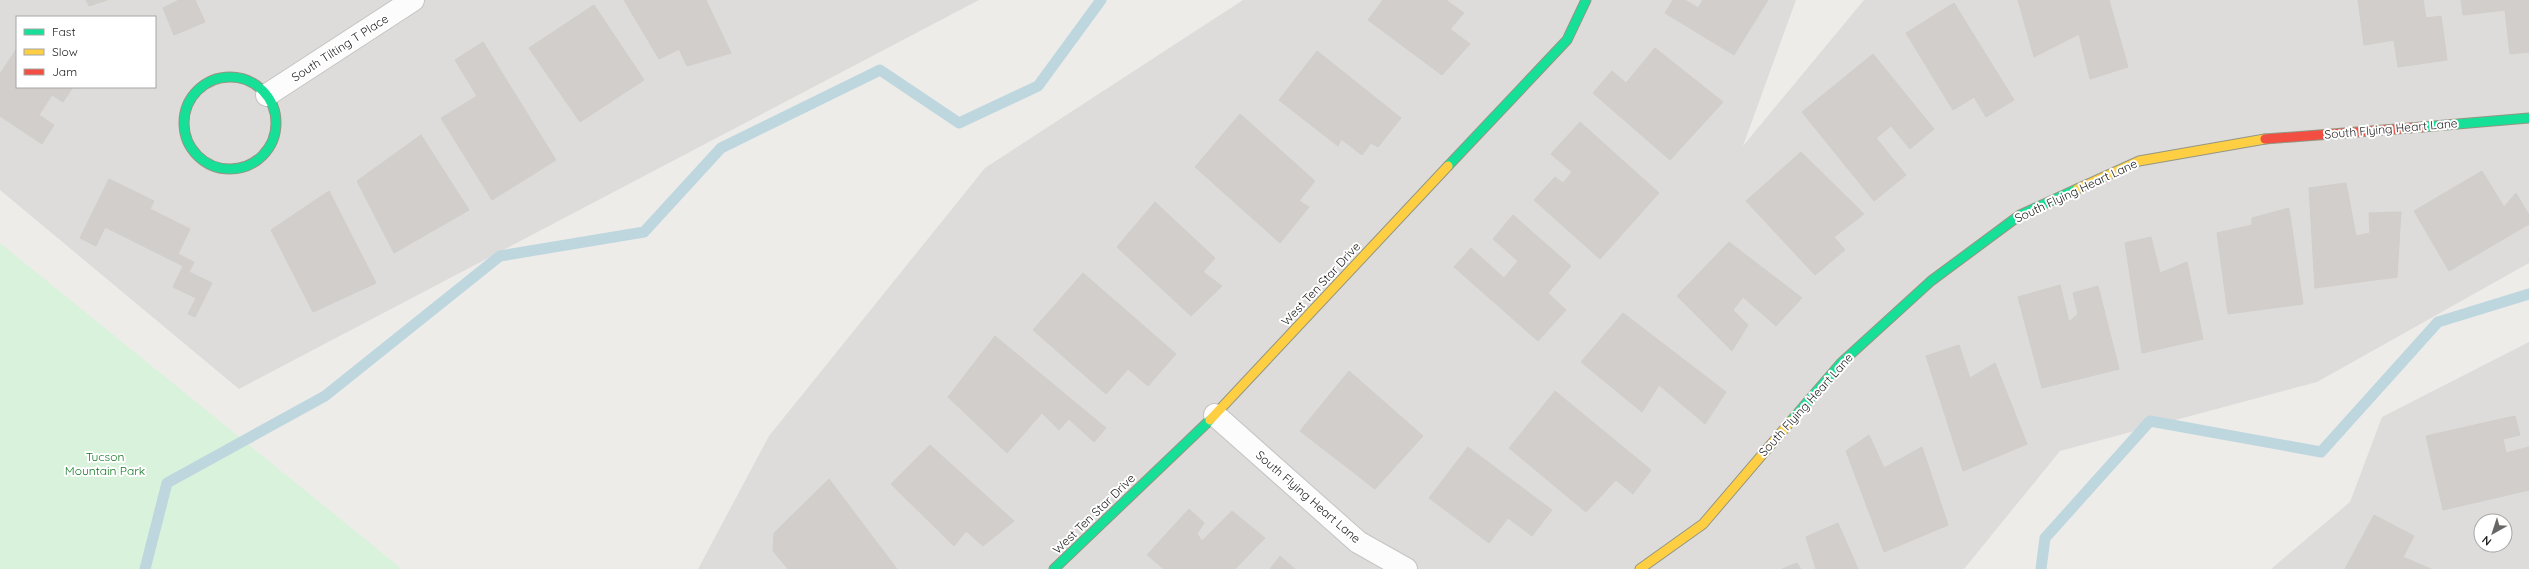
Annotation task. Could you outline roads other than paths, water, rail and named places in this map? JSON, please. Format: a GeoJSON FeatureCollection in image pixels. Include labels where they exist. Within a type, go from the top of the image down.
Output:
{"type":"FeatureCollection","features":[{"type":"Feature","properties":{"kind":"street","name":"South Tilting T Place"},"geometry":{"type":"LineString","coordinates":[[267,95],[414,0]]}},
{"type":"Feature","properties":{"kind":"street","name":"West Ten Star Drive"},"geometry":{"type":"LineString","coordinates":[[1054,569],[1215,415],[1567,40],[1586,0]]}},
{"type":"Feature","properties":{"kind":"street"},"geometry":{"type":"LineString","coordinates":[[226,77],[242,78],[255,85],[267,95],[273,109],[276,124],[273,138],[266,152],[255,161],[241,168],[226,169],[211,165],[198,157],[187,137],[184,115],[189,100],[199,88],[211,80],[226,77]]}},
{"type":"Feature","properties":{"kind":"street","name":"South Flying Heart Lane"},"geometry":{"type":"LineString","coordinates":[[1640,569],[1702,524],[1841,363],[1931,281],[2020,215],[2139,160],[2255,140],[2529,118]]}},
{"type":"Feature","properties":{"kind":"street","name":"South Flying Heart Lane"},"geometry":{"type":"LineString","coordinates":[[1215,415],[1358,542],[1406,569]]}},
{"type":"Feature","properties":{"kind":"waterway"},"geometry":{"type":"LineString","coordinates":[[145,569],[167,483],[325,396],[500,256],[644,232],[721,148],[880,70],[959,123],[1038,86],[1101,0]]}},
{"type":"Feature","properties":{"kind":"waterway"},"geometry":{"type":"LineString","coordinates":[[2041,569],[2045,538],[2150,421],[2321,452],[2438,322],[2529,294]]}},
{"type":"Feature","properties":{"kind":"park label","name":"Tucson Mountain Park"},"geometry":{"type":"Point","coordinates":[105,464]}}]}
